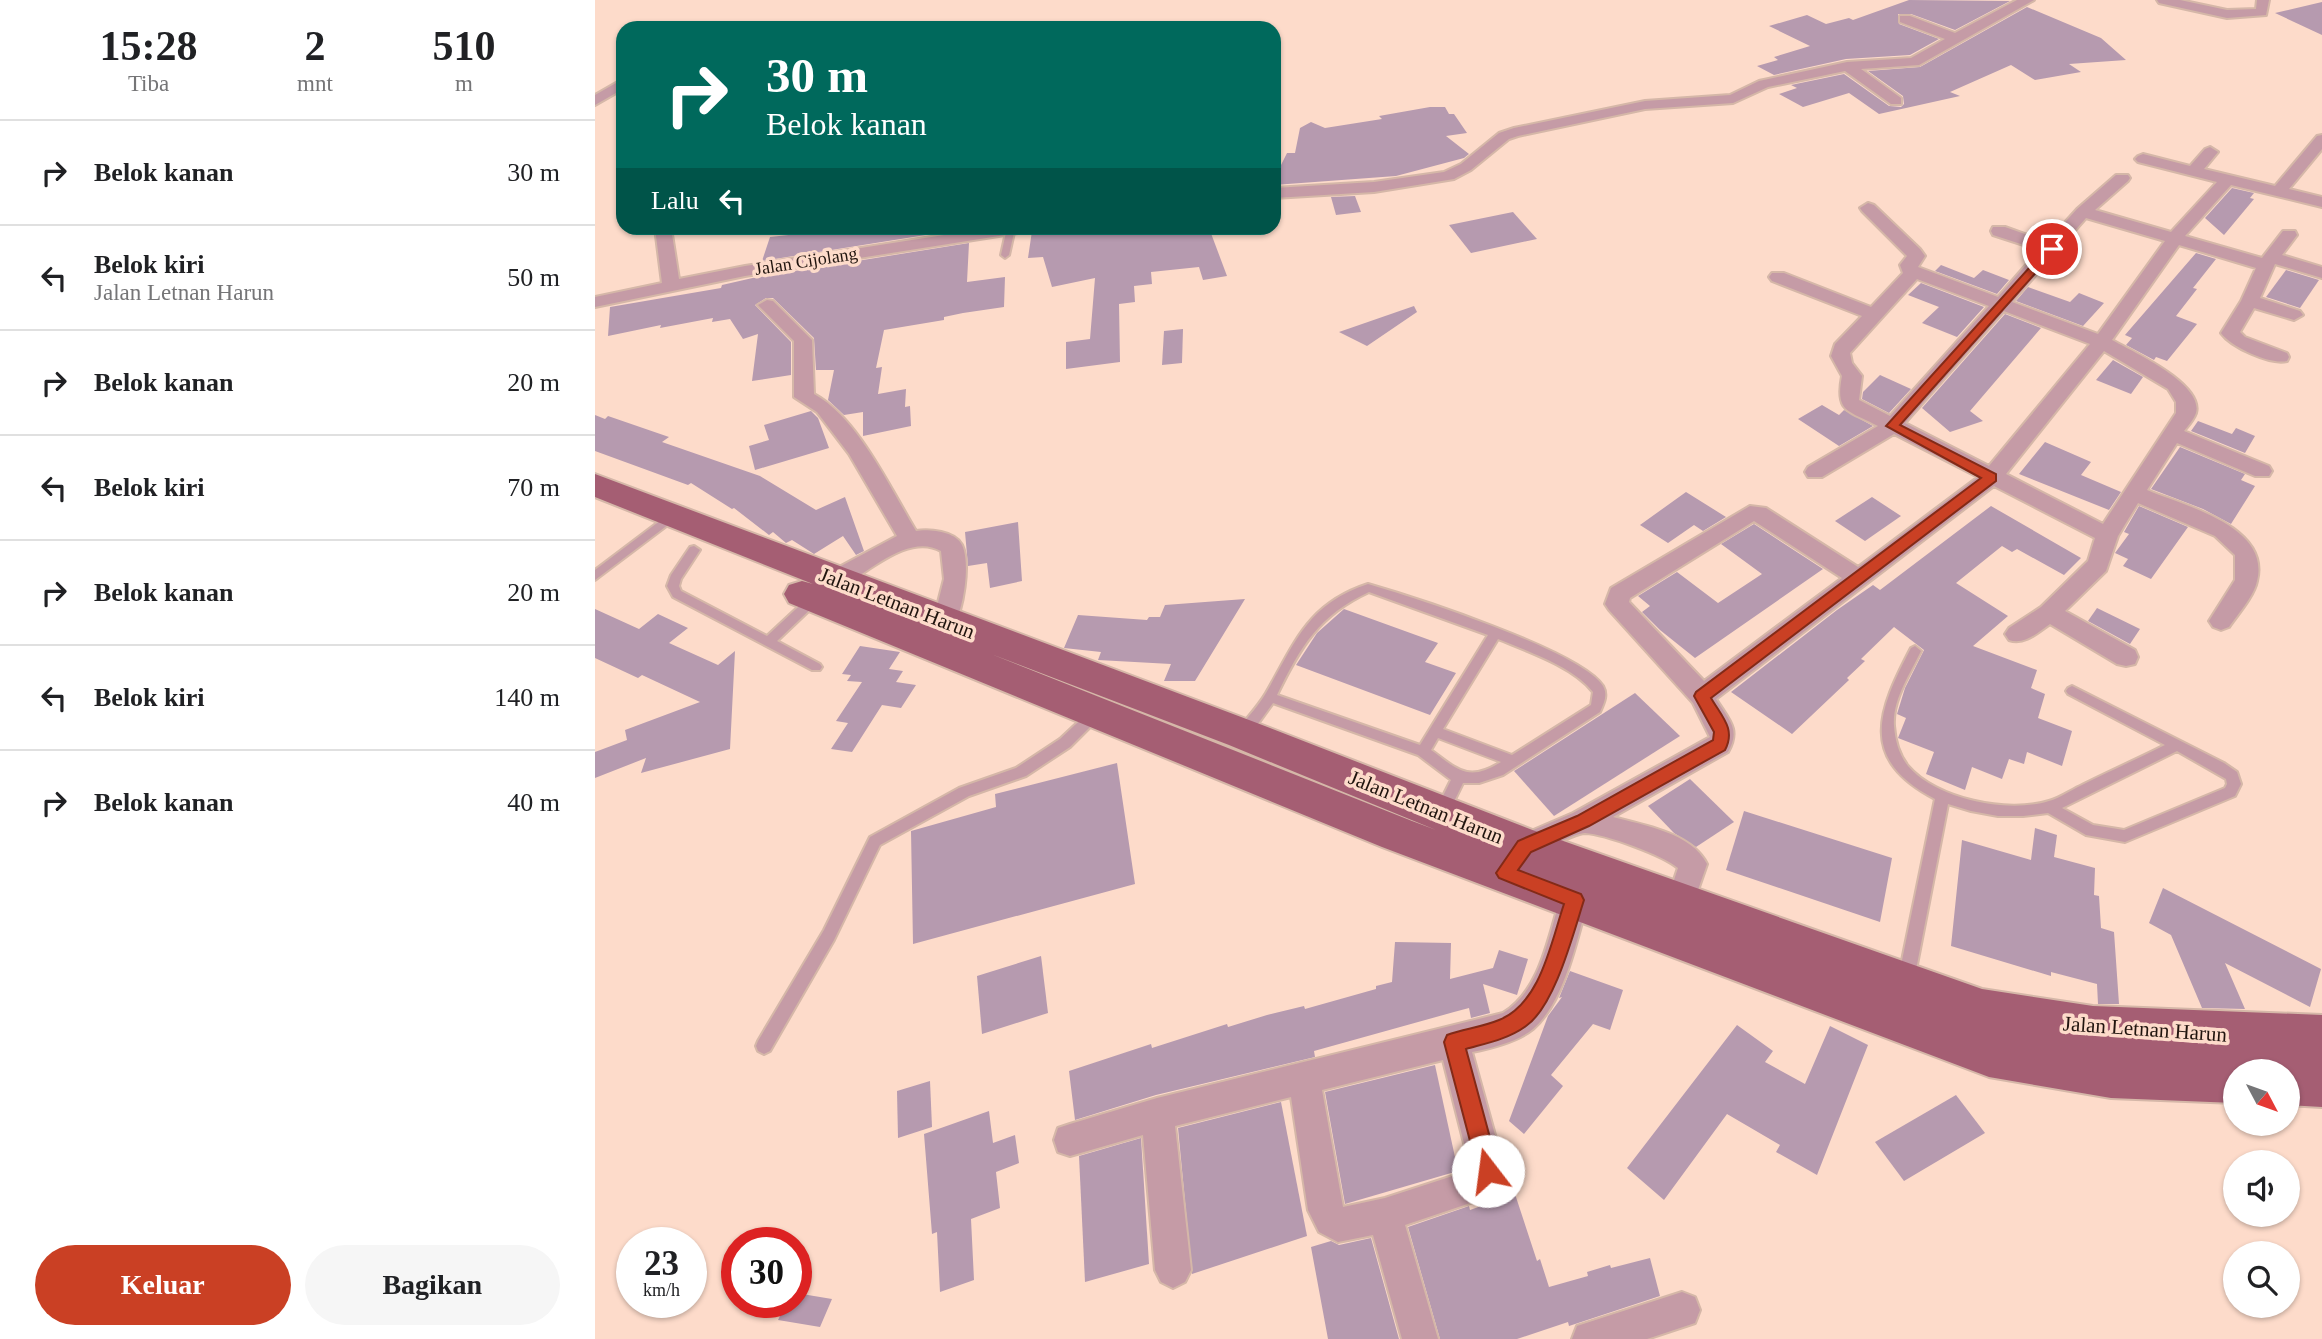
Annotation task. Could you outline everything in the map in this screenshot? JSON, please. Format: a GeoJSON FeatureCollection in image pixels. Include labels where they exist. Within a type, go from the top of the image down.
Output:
{"type":"FeatureCollection","features":[{"type":"Feature","properties":{"kind":"main road","name":"Jalan Letnan Harun"},"geometry":{"type":"LineString","coordinates":[[595,485],[661,524],[694,550],[825,589]]}},
{"type":"Feature","properties":{"kind":"main road","name":"Jalan Letnan Harun"},"geometry":{"type":"LineString","coordinates":[[595,512],[661,524],[953,636],[1243,734],[1442,813],[1574,900],[1989,1053],[2111,1073],[2223,1078]]}},
{"type":"Feature","properties":{"kind":"main road","name":"Jalan Letnan Harun"},"geometry":{"type":"LineString","coordinates":[[953,636],[1095,713],[1397,834],[1681,901],[1982,1012],[2093,1030],[2322,1039]]}},
{"type":"Feature","properties":{"kind":"main road"},"geometry":{"type":"LineString","coordinates":[[2300,1081],[2322,1082]]}},
{"type":"Feature","properties":{"kind":"street"},"geometry":{"type":"LineString","coordinates":[[1281,192],[1374,187],[1448,176],[1466,167],[1504,136],[1514,132],[1637,106],[1733,99],[1764,84],[1847,66],[1914,62],[2005,10],[2028,0]]}},
{"type":"Feature","properties":{"kind":"street"},"geometry":{"type":"LineString","coordinates":[[2162,0],[2237,15],[2262,12],[2263,0]]}},
{"type":"Feature","properties":{"kind":"street"},"geometry":{"type":"LineString","coordinates":[[1905,19],[1956,38]]}},
{"type":"Feature","properties":{"kind":"street"},"geometry":{"type":"LineString","coordinates":[[1847,66],[1896,101]]}},
{"type":"Feature","properties":{"kind":"street"},"geometry":{"type":"LineString","coordinates":[[595,101],[616,88]]}},
{"type":"Feature","properties":{"kind":"street"},"geometry":{"type":"LineString","coordinates":[[2279,191],[2322,139]]}},
{"type":"Feature","properties":{"kind":"street"},"geometry":{"type":"LineString","coordinates":[[2193,172],[2210,152]]}},
{"type":"Feature","properties":{"kind":"street"},"geometry":{"type":"LineString","coordinates":[[2143,159],[2322,202]]}},
{"type":"Feature","properties":{"kind":"street"},"geometry":{"type":"LineString","coordinates":[[1815,472],[1892,426],[2083,212],[2122,178]]}},
{"type":"Feature","properties":{"kind":"street"},"geometry":{"type":"LineString","coordinates":[[1702,696],[1991,478],[2102,342],[2175,238],[2228,179]]}},
{"type":"Feature","properties":{"kind":"street"},"geometry":{"type":"LineString","coordinates":[[1868,208],[1914,253],[1915,259],[1909,267],[1915,272],[2102,342],[2161,376],[2182,394],[2186,402],[2186,413],[2107,535],[2098,565],[2049,613],[2017,634]]}},
{"type":"Feature","properties":{"kind":"street"},"geometry":{"type":"LineString","coordinates":[[2083,212],[2175,238],[2322,273]]}},
{"type":"Feature","properties":{"kind":"street"},"geometry":{"type":"LineString","coordinates":[[1999,231],[2052,249]]}},
{"type":"Feature","properties":{"kind":"street"},"geometry":{"type":"LineString","coordinates":[[2280,357],[2238,341],[2230,333],[2250,301],[2269,261],[2289,234]]}},
{"type":"Feature","properties":{"kind":"street"},"geometry":{"type":"LineString","coordinates":[[664,235],[671,286]]}},
{"type":"Feature","properties":{"kind":"street"},"geometry":{"type":"LineString","coordinates":[[890,235],[892,247]]}},
{"type":"Feature","properties":{"kind":"street","name":"Jalan Cijolang"},"geometry":{"type":"LineString","coordinates":[[595,302],[671,286],[967,235]]}},
{"type":"Feature","properties":{"kind":"street"},"geometry":{"type":"LineString","coordinates":[[1915,272],[1842,348],[1839,355],[1852,376],[1848,397],[1850,403],[1991,478],[2107,535]]}},
{"type":"Feature","properties":{"kind":"street"},"geometry":{"type":"LineString","coordinates":[[1778,277],[1874,314]]}},
{"type":"Feature","properties":{"kind":"street"},"geometry":{"type":"LineString","coordinates":[[2250,301],[2294,315]]}},
{"type":"Feature","properties":{"kind":"street"},"geometry":{"type":"LineString","coordinates":[[767,305],[803,340],[804,397],[824,408],[857,452],[909,538]]}},
{"type":"Feature","properties":{"kind":"street"},"geometry":{"type":"LineString","coordinates":[[2172,434],[2262,471]]}},
{"type":"Feature","properties":{"kind":"street"},"geometry":{"type":"LineString","coordinates":[[2134,493],[2223,531],[2238,542],[2246,554],[2246,581],[2221,621]]}},
{"type":"Feature","properties":{"kind":"street"},"geometry":{"type":"LineString","coordinates":[[1515,860],[1719,745],[1723,738],[1722,731],[1702,696],[1617,604],[1619,594],[1751,513],[1758,513],[1860,579]]}},
{"type":"Feature","properties":{"kind":"street"},"geometry":{"type":"LineString","coordinates":[[825,589],[909,538],[936,537],[952,547],[955,579],[953,636]]}},
{"type":"Feature","properties":{"kind":"street"},"geometry":{"type":"LineString","coordinates":[[2049,613],[2126,657]]}},
{"type":"Feature","properties":{"kind":"street"},"geometry":{"type":"LineString","coordinates":[[1583,821],[1673,849],[1687,856],[1693,864],[1681,901]]}},
{"type":"Feature","properties":{"kind":"street"},"geometry":{"type":"LineString","coordinates":[[1070,1140],[1157,1114],[1504,1028],[1521,1018],[1534,1005],[1553,966],[1574,900]]}},
{"type":"Feature","properties":{"kind":"street"},"geometry":{"type":"LineString","coordinates":[[1304,1078],[1325,1210],[1331,1220],[1338,1224],[1385,1215],[1479,1184],[1488,1171],[1454,1042]]}},
{"type":"Feature","properties":{"kind":"street"},"geometry":{"type":"LineString","coordinates":[[1157,1114],[1173,1270]]}},
{"type":"Feature","properties":{"kind":"street"},"geometry":{"type":"LineString","coordinates":[[1385,1215],[1420,1339]]}},
{"type":"Feature","properties":{"kind":"street"},"geometry":{"type":"LineString","coordinates":[[1590,1339],[1682,1310]]}},
{"type":"Feature","properties":{"kind":"lane"},"geometry":{"type":"LineString","coordinates":[[1005,254],[1009,235]]}},
{"type":"Feature","properties":{"kind":"lane"},"geometry":{"type":"LineString","coordinates":[[595,576],[661,524]]}},
{"type":"Feature","properties":{"kind":"lane"},"geometry":{"type":"LineString","coordinates":[[694,550],[675,578],[673,586],[677,594],[816,667]]}},
{"type":"Feature","properties":{"kind":"lane"},"geometry":{"type":"LineString","coordinates":[[1243,734],[1270,697],[1295,644],[1323,614],[1349,596],[1368,588],[1535,649],[1585,675],[1600,694],[1596,708],[1487,776],[1459,778],[1423,751],[1270,697]]}},
{"type":"Feature","properties":{"kind":"lane"},"geometry":{"type":"LineString","coordinates":[[769,641],[825,589]]}},
{"type":"Feature","properties":{"kind":"lane"},"geometry":{"type":"LineString","coordinates":[[1423,751],[1495,634]]}},
{"type":"Feature","properties":{"kind":"lane"},"geometry":{"type":"LineString","coordinates":[[1915,651],[1888,712],[1889,744],[1898,762],[1912,779],[1942,798],[1994,809],[2023,811],[2049,807],[2175,746]]}},
{"type":"Feature","properties":{"kind":"lane"},"geometry":{"type":"LineString","coordinates":[[2049,807],[2091,831],[2125,836],[2233,789],[2235,780],[2227,772],[2072,691]]}},
{"type":"Feature","properties":{"kind":"lane"},"geometry":{"type":"LineString","coordinates":[[764,1046],[829,935],[875,841],[964,792],[1021,772],[1065,743],[1095,713]]}},
{"type":"Feature","properties":{"kind":"lane"},"geometry":{"type":"LineString","coordinates":[[1436,732],[1511,761]]}},
{"type":"Feature","properties":{"kind":"lane"},"geometry":{"type":"LineString","coordinates":[[1442,813],[1459,778]]}},
{"type":"Feature","properties":{"kind":"lane"},"geometry":{"type":"LineString","coordinates":[[1905,984],[1942,798]]}},
{"type":"Feature","properties":{"kind":"building"},"geometry":{"type":"Polygon","coordinates":[[[1909,0],[2010,1],[1955,30],[1911,14],[1898,14],[1899,24],[1939,39],[1910,55],[1846,59],[1774,75],[1757,66],[1778,60],[1774,57],[1810,46],[1769,26],[1807,15],[1826,24],[1849,18],[1853,20],[1909,0]]]}},
{"type":"Feature","properties":{"kind":"building"},"geometry":{"type":"Polygon","coordinates":[[[2322,2],[2322,35],[2275,13],[2322,2]]]}},
{"type":"Feature","properties":{"kind":"building"},"geometry":{"type":"Polygon","coordinates":[[[2027,7],[2101,38],[2126,60],[2069,64],[2081,72],[2035,80],[2011,65],[1950,92],[1960,96],[1879,114],[1849,93],[1803,107],[1779,94],[1797,88],[1791,85],[1844,74],[1889,106],[1901,107],[1904,104],[1903,96],[1868,71],[1920,67],[2027,7]]]}},
{"type":"Feature","properties":{"kind":"building"},"geometry":{"type":"Polygon","coordinates":[[[1445,107],[1449,114],[1454,114],[1467,133],[1446,136],[1469,154],[1464,158],[1396,176],[1281,184],[1281,165],[1287,153],[1295,153],[1300,128],[1311,122],[1325,128],[1382,119],[1379,116],[1445,107]]]}},
{"type":"Feature","properties":{"kind":"building"},"geometry":{"type":"Polygon","coordinates":[[[2232,188],[2254,193],[2250,198],[2254,199],[2224,235],[2205,218],[2232,188]]]}},
{"type":"Feature","properties":{"kind":"building"},"geometry":{"type":"Polygon","coordinates":[[[1355,196],[1361,212],[1336,215],[1331,197],[1355,196]]]}},
{"type":"Feature","properties":{"kind":"building"},"geometry":{"type":"Polygon","coordinates":[[[1513,212],[1537,239],[1471,253],[1449,225],[1513,212]]]}},
{"type":"Feature","properties":{"kind":"building"},"geometry":{"type":"Polygon","coordinates":[[[788,235],[926,235],[762,261],[770,237],[788,235]]]}},
{"type":"Feature","properties":{"kind":"building"},"geometry":{"type":"Polygon","coordinates":[[[1031,235],[1212,235],[1227,276],[1203,280],[1199,267],[1151,272],[1152,284],[1134,286],[1135,302],[1119,304],[1120,362],[1066,369],[1066,342],[1090,339],[1095,278],[1052,287],[1043,257],[1028,258],[1031,235]]]}},
{"type":"Feature","properties":{"kind":"building"},"geometry":{"type":"Polygon","coordinates":[[[969,243],[967,282],[1005,277],[1004,307],[884,330],[876,368],[882,367],[878,394],[906,389],[905,407],[910,406],[911,426],[863,436],[863,412],[844,415],[828,400],[834,370],[816,370],[814,338],[773,298],[766,298],[755,305],[791,342],[791,375],[752,381],[758,334],[743,339],[730,319],[712,322],[713,318],[660,328],[661,325],[608,336],[610,307],[721,288],[722,285],[757,277],[969,243]]]}},
{"type":"Feature","properties":{"kind":"building"},"geometry":{"type":"Polygon","coordinates":[[[2196,253],[2216,259],[2193,288],[2197,289],[2176,316],[2197,324],[2167,361],[2156,357],[2154,360],[2126,345],[2132,338],[2125,335],[2196,253]]]}},
{"type":"Feature","properties":{"kind":"building"},"geometry":{"type":"Polygon","coordinates":[[[1941,265],[1974,278],[1983,270],[2009,280],[1997,294],[1935,271],[1941,265]]]}},
{"type":"Feature","properties":{"kind":"building"},"geometry":{"type":"Polygon","coordinates":[[[2286,270],[2319,280],[2300,308],[2266,297],[2286,270]]]}},
{"type":"Feature","properties":{"kind":"building"},"geometry":{"type":"Polygon","coordinates":[[[1921,283],[1984,307],[1957,337],[1922,323],[1939,307],[1908,295],[1921,283]]]}},
{"type":"Feature","properties":{"kind":"building"},"geometry":{"type":"Polygon","coordinates":[[[2028,287],[2070,302],[2079,293],[2104,303],[2083,326],[2016,301],[2028,287]]]}},
{"type":"Feature","properties":{"kind":"building"},"geometry":{"type":"Polygon","coordinates":[[[1414,306],[1417,312],[1367,346],[1339,332],[1414,306]]]}},
{"type":"Feature","properties":{"kind":"building"},"geometry":{"type":"Polygon","coordinates":[[[2005,314],[2041,328],[1970,411],[1983,421],[1950,432],[1922,408],[2005,314]]]}},
{"type":"Feature","properties":{"kind":"building"},"geometry":{"type":"Polygon","coordinates":[[[1183,329],[1182,363],[1162,365],[1164,331],[1183,329]]]}},
{"type":"Feature","properties":{"kind":"building"},"geometry":{"type":"Polygon","coordinates":[[[2113,360],[2143,377],[2131,394],[2096,380],[2113,360]]]}},
{"type":"Feature","properties":{"kind":"building"},"geometry":{"type":"Polygon","coordinates":[[[1880,375],[1911,389],[1889,413],[1862,399],[1863,392],[1880,375]]]}},
{"type":"Feature","properties":{"kind":"building"},"geometry":{"type":"Polygon","coordinates":[[[1822,405],[1839,415],[1844,410],[1873,426],[1839,446],[1798,419],[1822,405]]]}},
{"type":"Feature","properties":{"kind":"building"},"geometry":{"type":"Polygon","coordinates":[[[811,411],[818,418],[829,448],[755,470],[749,446],[769,440],[764,425],[811,411]]]}},
{"type":"Feature","properties":{"kind":"building"},"geometry":{"type":"Polygon","coordinates":[[[595,415],[605,419],[608,416],[669,437],[662,442],[760,476],[816,510],[845,497],[864,551],[856,555],[843,536],[814,554],[792,540],[786,543],[773,532],[769,535],[734,508],[691,483],[688,485],[595,451],[595,415]]]}},
{"type":"Feature","properties":{"kind":"building"},"geometry":{"type":"Polygon","coordinates":[[[2198,421],[2232,434],[2236,428],[2255,436],[2245,453],[2191,431],[2198,421]]]}},
{"type":"Feature","properties":{"kind":"building"},"geometry":{"type":"Polygon","coordinates":[[[2045,442],[2091,462],[2081,475],[2121,492],[2109,510],[2019,474],[2045,442]]]}},
{"type":"Feature","properties":{"kind":"building"},"geometry":{"type":"Polygon","coordinates":[[[2180,447],[2245,474],[2241,480],[2255,486],[2231,524],[2203,509],[2151,489],[2180,447]]]}},
{"type":"Feature","properties":{"kind":"building"},"geometry":{"type":"Polygon","coordinates":[[[1686,492],[1726,517],[1703,531],[1694,525],[1668,543],[1640,525],[1686,492]]]}},
{"type":"Feature","properties":{"kind":"building"},"geometry":{"type":"Polygon","coordinates":[[[1872,497],[1901,516],[1865,541],[1835,521],[1872,497]]]}},
{"type":"Feature","properties":{"kind":"building"},"geometry":{"type":"Polygon","coordinates":[[[1991,506],[2081,558],[2064,575],[2017,549],[2012,552],[2002,546],[1956,583],[2008,616],[1973,646],[2037,670],[2031,688],[2045,694],[2038,718],[2072,731],[2062,766],[2027,752],[2024,764],[2009,759],[2002,779],[1972,767],[1965,790],[1926,774],[1934,752],[1898,738],[1906,718],[1897,714],[1905,688],[1924,650],[1894,627],[1861,659],[1865,661],[1847,678],[1849,680],[1792,734],[1731,692],[1837,610],[1873,585],[1880,590],[1991,506]]]}},
{"type":"Feature","properties":{"kind":"building"},"geometry":{"type":"Polygon","coordinates":[[[2139,506],[2188,527],[2151,579],[2123,566],[2128,559],[2115,553],[2129,534],[2124,532],[2139,506]]]}},
{"type":"Feature","properties":{"kind":"building"},"geometry":{"type":"Polygon","coordinates":[[[1018,522],[1022,581],[990,588],[987,563],[968,566],[965,532],[1018,522]]]}},
{"type":"Feature","properties":{"kind":"building"},"geometry":{"type":"Polygon","coordinates":[[[1754,524],[1823,569],[1695,658],[1642,612],[1650,606],[1638,596],[1677,572],[1718,603],[1762,574],[1721,544],[1754,524]]]}},
{"type":"Feature","properties":{"kind":"building"},"geometry":{"type":"Polygon","coordinates":[[[1245,599],[1195,681],[1164,681],[1171,664],[1098,660],[1101,652],[1064,648],[1078,615],[1147,620],[1149,617],[1160,617],[1165,605],[1245,599]]]}},
{"type":"Feature","properties":{"kind":"building"},"geometry":{"type":"Polygon","coordinates":[[[2097,608],[2140,629],[2130,644],[2088,621],[2097,608]]]}},
{"type":"Feature","properties":{"kind":"building"},"geometry":{"type":"Polygon","coordinates":[[[595,609],[639,629],[658,614],[688,628],[669,643],[718,665],[735,651],[730,749],[641,773],[646,758],[595,778],[595,752],[627,740],[625,730],[700,702],[642,675],[638,678],[595,658],[595,609]]]}},
{"type":"Feature","properties":{"kind":"building"},"geometry":{"type":"Polygon","coordinates":[[[1344,609],[1438,643],[1425,662],[1456,673],[1430,715],[1296,665],[1317,633],[1344,609]]]}},
{"type":"Feature","properties":{"kind":"building"},"geometry":{"type":"Polygon","coordinates":[[[860,646],[900,652],[889,669],[903,671],[896,682],[916,685],[901,708],[882,705],[852,752],[831,749],[848,723],[836,721],[862,682],[847,681],[851,675],[842,674],[860,646]]]}},
{"type":"Feature","properties":{"kind":"building"},"geometry":{"type":"Polygon","coordinates":[[[1635,693],[1680,736],[1554,816],[1514,771],[1635,693]]]}},
{"type":"Feature","properties":{"kind":"building"},"geometry":{"type":"Polygon","coordinates":[[[1117,763],[1135,884],[913,944],[911,831],[996,807],[995,794],[1117,763]]]}},
{"type":"Feature","properties":{"kind":"building"},"geometry":{"type":"Polygon","coordinates":[[[1690,779],[1734,822],[1696,847],[1674,833],[1648,806],[1690,779]]]}},
{"type":"Feature","properties":{"kind":"building"},"geometry":{"type":"Polygon","coordinates":[[[1744,811],[1892,858],[1880,922],[1726,870],[1744,811]]]}},
{"type":"Feature","properties":{"kind":"building"},"geometry":{"type":"Polygon","coordinates":[[[2035,828],[2057,835],[2054,857],[2095,868],[2094,895],[2099,896],[2101,928],[2114,932],[2119,1004],[2098,1004],[2097,984],[2051,972],[2051,976],[1951,946],[1962,840],[2031,860],[2035,828]]]}},
{"type":"Feature","properties":{"kind":"building"},"geometry":{"type":"Polygon","coordinates":[[[2163,888],[2321,969],[2310,1007],[2225,963],[2245,1009],[2202,1008],[2171,935],[2149,923],[2163,888]]]}},
{"type":"Feature","properties":{"kind":"building"},"geometry":{"type":"Polygon","coordinates":[[[1395,942],[1451,943],[1450,979],[1493,968],[1499,950],[1528,959],[1517,995],[1483,984],[1490,1013],[1471,1018],[1469,1008],[1314,1051],[1315,1057],[1156,1095],[1075,1120],[1069,1071],[1151,1044],[1152,1048],[1227,1024],[1228,1027],[1304,1006],[1305,1009],[1376,989],[1376,986],[1392,982],[1395,942]]]}},
{"type":"Feature","properties":{"kind":"building"},"geometry":{"type":"Polygon","coordinates":[[[1041,956],[1048,1013],[982,1034],[977,976],[1041,956]]]}},
{"type":"Feature","properties":{"kind":"building"},"geometry":{"type":"Polygon","coordinates":[[[1570,971],[1623,990],[1610,1030],[1593,1024],[1551,1075],[1563,1086],[1524,1134],[1509,1121],[1548,1016],[1562,997],[1559,998],[1570,971]]]}},
{"type":"Feature","properties":{"kind":"building"},"geometry":{"type":"Polygon","coordinates":[[[1737,1025],[1773,1051],[1765,1062],[1805,1084],[1830,1026],[1868,1045],[1817,1175],[1776,1152],[1780,1145],[1727,1114],[1664,1200],[1627,1168],[1737,1025]]]}},
{"type":"Feature","properties":{"kind":"building"},"geometry":{"type":"Polygon","coordinates":[[[1435,1065],[1458,1171],[1345,1204],[1325,1092],[1435,1065]]]}},
{"type":"Feature","properties":{"kind":"building"},"geometry":{"type":"Polygon","coordinates":[[[930,1081],[932,1127],[898,1138],[897,1091],[930,1081]]]}},
{"type":"Feature","properties":{"kind":"building"},"geometry":{"type":"Polygon","coordinates":[[[1956,1095],[1985,1133],[1904,1181],[1875,1142],[1956,1095]]]}},
{"type":"Feature","properties":{"kind":"building"},"geometry":{"type":"Polygon","coordinates":[[[1281,1102],[1307,1236],[1192,1274],[1178,1128],[1281,1102]]]}},
{"type":"Feature","properties":{"kind":"building"},"geometry":{"type":"Polygon","coordinates":[[[989,1111],[993,1143],[1015,1135],[1019,1163],[996,1172],[1000,1208],[971,1219],[974,1280],[940,1292],[937,1232],[932,1234],[924,1134],[989,1111]]]}},
{"type":"Feature","properties":{"kind":"building"},"geometry":{"type":"Polygon","coordinates":[[[1141,1138],[1149,1264],[1085,1282],[1079,1156],[1141,1138]]]}},
{"type":"Feature","properties":{"kind":"building"},"geometry":{"type":"Polygon","coordinates":[[[1515,1194],[1537,1261],[1540,1259],[1549,1287],[1588,1276],[1587,1272],[1610,1265],[1611,1268],[1650,1258],[1660,1296],[1569,1326],[1568,1322],[1517,1339],[1440,1339],[1408,1227],[1515,1194]]]}},
{"type":"Feature","properties":{"kind":"building"},"geometry":{"type":"Polygon","coordinates":[[[1371,1238],[1399,1339],[1328,1339],[1311,1247],[1331,1241],[1339,1245],[1371,1238]]]}},
{"type":"Feature","properties":{"kind":"building"},"geometry":{"type":"Polygon","coordinates":[[[812,1296],[832,1299],[820,1327],[778,1320],[812,1318],[812,1296]]]}},
{"type":"Feature","properties":{"kind":"route"},"geometry":{"type":"LineString","coordinates":[[1488,1171],[1454,1042],[1504,1028],[1521,1018],[1534,1005],[1553,966],[1574,900],[1506,873],[1525,846],[1583,821],[1719,745],[1723,738],[1722,731],[1702,696],[1991,478],[1892,426],[2052,249]]}}]}
